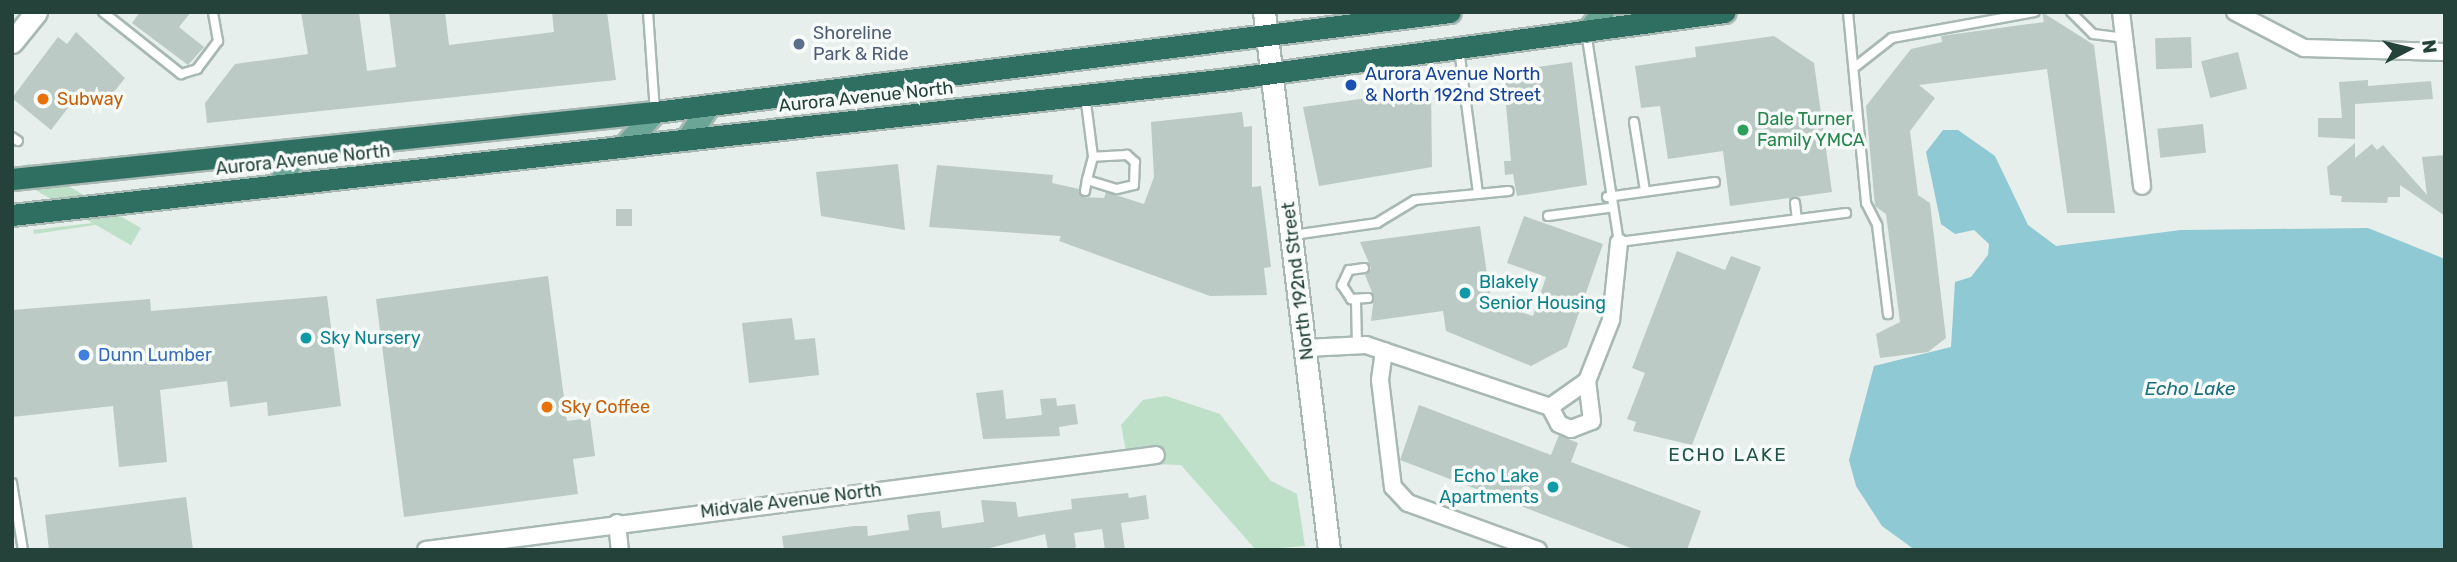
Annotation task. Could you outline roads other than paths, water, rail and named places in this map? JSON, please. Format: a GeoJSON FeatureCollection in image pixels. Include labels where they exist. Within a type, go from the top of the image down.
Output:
{"type":"FeatureCollection","features":[{"type":"Feature","properties":{"kind":"highway","name":"Aurora Avenue North"},"geometry":{"type":"LineString","coordinates":[[13,179],[709,105],[1268,37],[1348,19],[1450,12]]}},
{"type":"Feature","properties":{"kind":"highway","name":"Aurora Avenue North"},"geometry":{"type":"LineString","coordinates":[[12,215],[1273,74],[1724,12]]}},
{"type":"Feature","properties":{"kind":"main road"},"geometry":{"type":"LineString","coordinates":[[1586,32],[1603,12]]}},
{"type":"Feature","properties":{"kind":"main road"},"geometry":{"type":"LineString","coordinates":[[686,140],[709,105]]}},
{"type":"Feature","properties":{"kind":"main road"},"geometry":{"type":"LineString","coordinates":[[622,147],[655,111]]}},
{"type":"Feature","properties":{"kind":"main road"},"geometry":{"type":"LineString","coordinates":[[278,185],[298,150]]}},
{"type":"Feature","properties":{"kind":"street"},"geometry":{"type":"LineString","coordinates":[[12,41],[36,12]]}},
{"type":"Feature","properties":{"kind":"street","name":"North 192nd Street"},"geometry":{"type":"LineString","coordinates":[[1265,12],[1329,550]]}},
{"type":"Feature","properties":{"kind":"street"},"geometry":{"type":"LineString","coordinates":[[2121,12],[2143,186]]}},
{"type":"Feature","properties":{"kind":"street"},"geometry":{"type":"LineString","coordinates":[[2235,12],[2304,48],[2445,52]]}},
{"type":"Feature","properties":{"kind":"street"},"geometry":{"type":"LineString","coordinates":[[1549,407],[1587,381],[1611,320],[1619,242]]}},
{"type":"Feature","properties":{"kind":"street"},"geometry":{"type":"LineString","coordinates":[[1306,348],[1357,345],[1384,351],[1549,407],[1559,425],[1586,427],[1594,410],[1587,381]]}},
{"type":"Feature","properties":{"kind":"street"},"geometry":{"type":"LineString","coordinates":[[1384,351],[1380,380],[1393,486],[1408,503],[1538,550]]}},
{"type":"Feature","properties":{"kind":"street","name":"Midvale Avenue North"},"geometry":{"type":"LineString","coordinates":[[426,550],[617,523],[1156,455]]}},
{"type":"Feature","properties":{"kind":"street"},"geometry":{"type":"LineString","coordinates":[[617,523],[620,550]]}},
{"type":"Feature","properties":{"kind":"lane"},"geometry":{"type":"LineString","coordinates":[[103,12],[127,34],[181,74],[197,69],[218,41],[213,12]]}},
{"type":"Feature","properties":{"kind":"lane"},"geometry":{"type":"LineString","coordinates":[[648,12],[655,111]]}},
{"type":"Feature","properties":{"kind":"lane"},"geometry":{"type":"LineString","coordinates":[[1848,12],[1856,67],[1866,203],[1877,225],[1888,314]]}},
{"type":"Feature","properties":{"kind":"lane"},"geometry":{"type":"LineString","coordinates":[[1856,67],[1892,38],[2035,12]]}},
{"type":"Feature","properties":{"kind":"lane"},"geometry":{"type":"LineString","coordinates":[[2071,12],[2093,34],[2124,38]]}},
{"type":"Feature","properties":{"kind":"lane"},"geometry":{"type":"LineString","coordinates":[[1586,32],[1607,197],[1619,242],[1846,213]]}},
{"type":"Feature","properties":{"kind":"lane"},"geometry":{"type":"LineString","coordinates":[[1459,49],[1478,194]]}},
{"type":"Feature","properties":{"kind":"lane"},"geometry":{"type":"LineString","coordinates":[[1085,95],[1094,157],[1085,191]]}},
{"type":"Feature","properties":{"kind":"lane"},"geometry":{"type":"LineString","coordinates":[[1634,122],[1645,191]]}},
{"type":"Feature","properties":{"kind":"lane"},"geometry":{"type":"LineString","coordinates":[[1087,180],[1129,189],[1138,176],[1128,155],[1094,157]]}},
{"type":"Feature","properties":{"kind":"lane"},"geometry":{"type":"LineString","coordinates":[[1607,197],[1715,182]]}},
{"type":"Feature","properties":{"kind":"lane"},"geometry":{"type":"LineString","coordinates":[[1293,236],[1377,223],[1415,200],[1509,191]]}},
{"type":"Feature","properties":{"kind":"lane"},"geometry":{"type":"LineString","coordinates":[[1795,202],[1797,219]]}},
{"type":"Feature","properties":{"kind":"lane"},"geometry":{"type":"LineString","coordinates":[[1548,216],[1609,208]]}},
{"type":"Feature","properties":{"kind":"lane"},"geometry":{"type":"LineString","coordinates":[[1356,301],[1343,291],[1342,280],[1349,270],[1364,268]]}},
{"type":"Feature","properties":{"kind":"lane"},"geometry":{"type":"LineString","coordinates":[[1356,301],[1368,298]]}},
{"type":"Feature","properties":{"kind":"lane"},"geometry":{"type":"LineString","coordinates":[[1356,301],[1357,345]]}},
{"type":"Feature","properties":{"kind":"lane"},"geometry":{"type":"LineString","coordinates":[[12,483],[23,550]]}},
{"type":"Feature","properties":{"kind":"water","name":"Echo Lake"},"geometry":{"type":"Polygon","coordinates":[[[1943,130],[1958,130],[1995,156],[2028,225],[2056,246],[2181,230],[2368,228],[2445,259],[2445,550],[1915,550],[1882,526],[1856,486],[1849,460],[1874,366],[1951,347],[1955,282],[1971,277],[1988,255],[1989,244],[1974,230],[1955,234],[1941,224],[1926,152],[1943,130]]]}},
{"type":"Feature","properties":{"kind":"place","name":"Shoreline Park & Ride"},"geometry":{"type":"Point","coordinates":[799,44]}},
{"type":"Feature","properties":{"kind":"place","name":"Aurora Avenue North & North 192nd Street"},"geometry":{"type":"Point","coordinates":[1351,85]}},
{"type":"Feature","properties":{"kind":"place","name":"Subway"},"geometry":{"type":"Point","coordinates":[43,99]}},
{"type":"Feature","properties":{"kind":"place","name":"Dale Turner Family YMCA"},"geometry":{"type":"Point","coordinates":[1743,130]}},
{"type":"Feature","properties":{"kind":"place","name":"Blakely Senior Housing"},"geometry":{"type":"Point","coordinates":[1465,293]}},
{"type":"Feature","properties":{"kind":"place","name":"Sky Nursery"},"geometry":{"type":"Point","coordinates":[306,338]}},
{"type":"Feature","properties":{"kind":"place","name":"Dunn Lumber"},"geometry":{"type":"Point","coordinates":[84,355]}},
{"type":"Feature","properties":{"kind":"place","name":"Sky Coffee"},"geometry":{"type":"Point","coordinates":[547,407]}},
{"type":"Feature","properties":{"kind":"place","name":"Echo Lake Apartments"},"geometry":{"type":"Point","coordinates":[1553,487]}},
{"type":"Feature","properties":{"kind":"district","name":"ECHO LAKE"},"geometry":{"type":"Point","coordinates":[1728,455]}}]}
